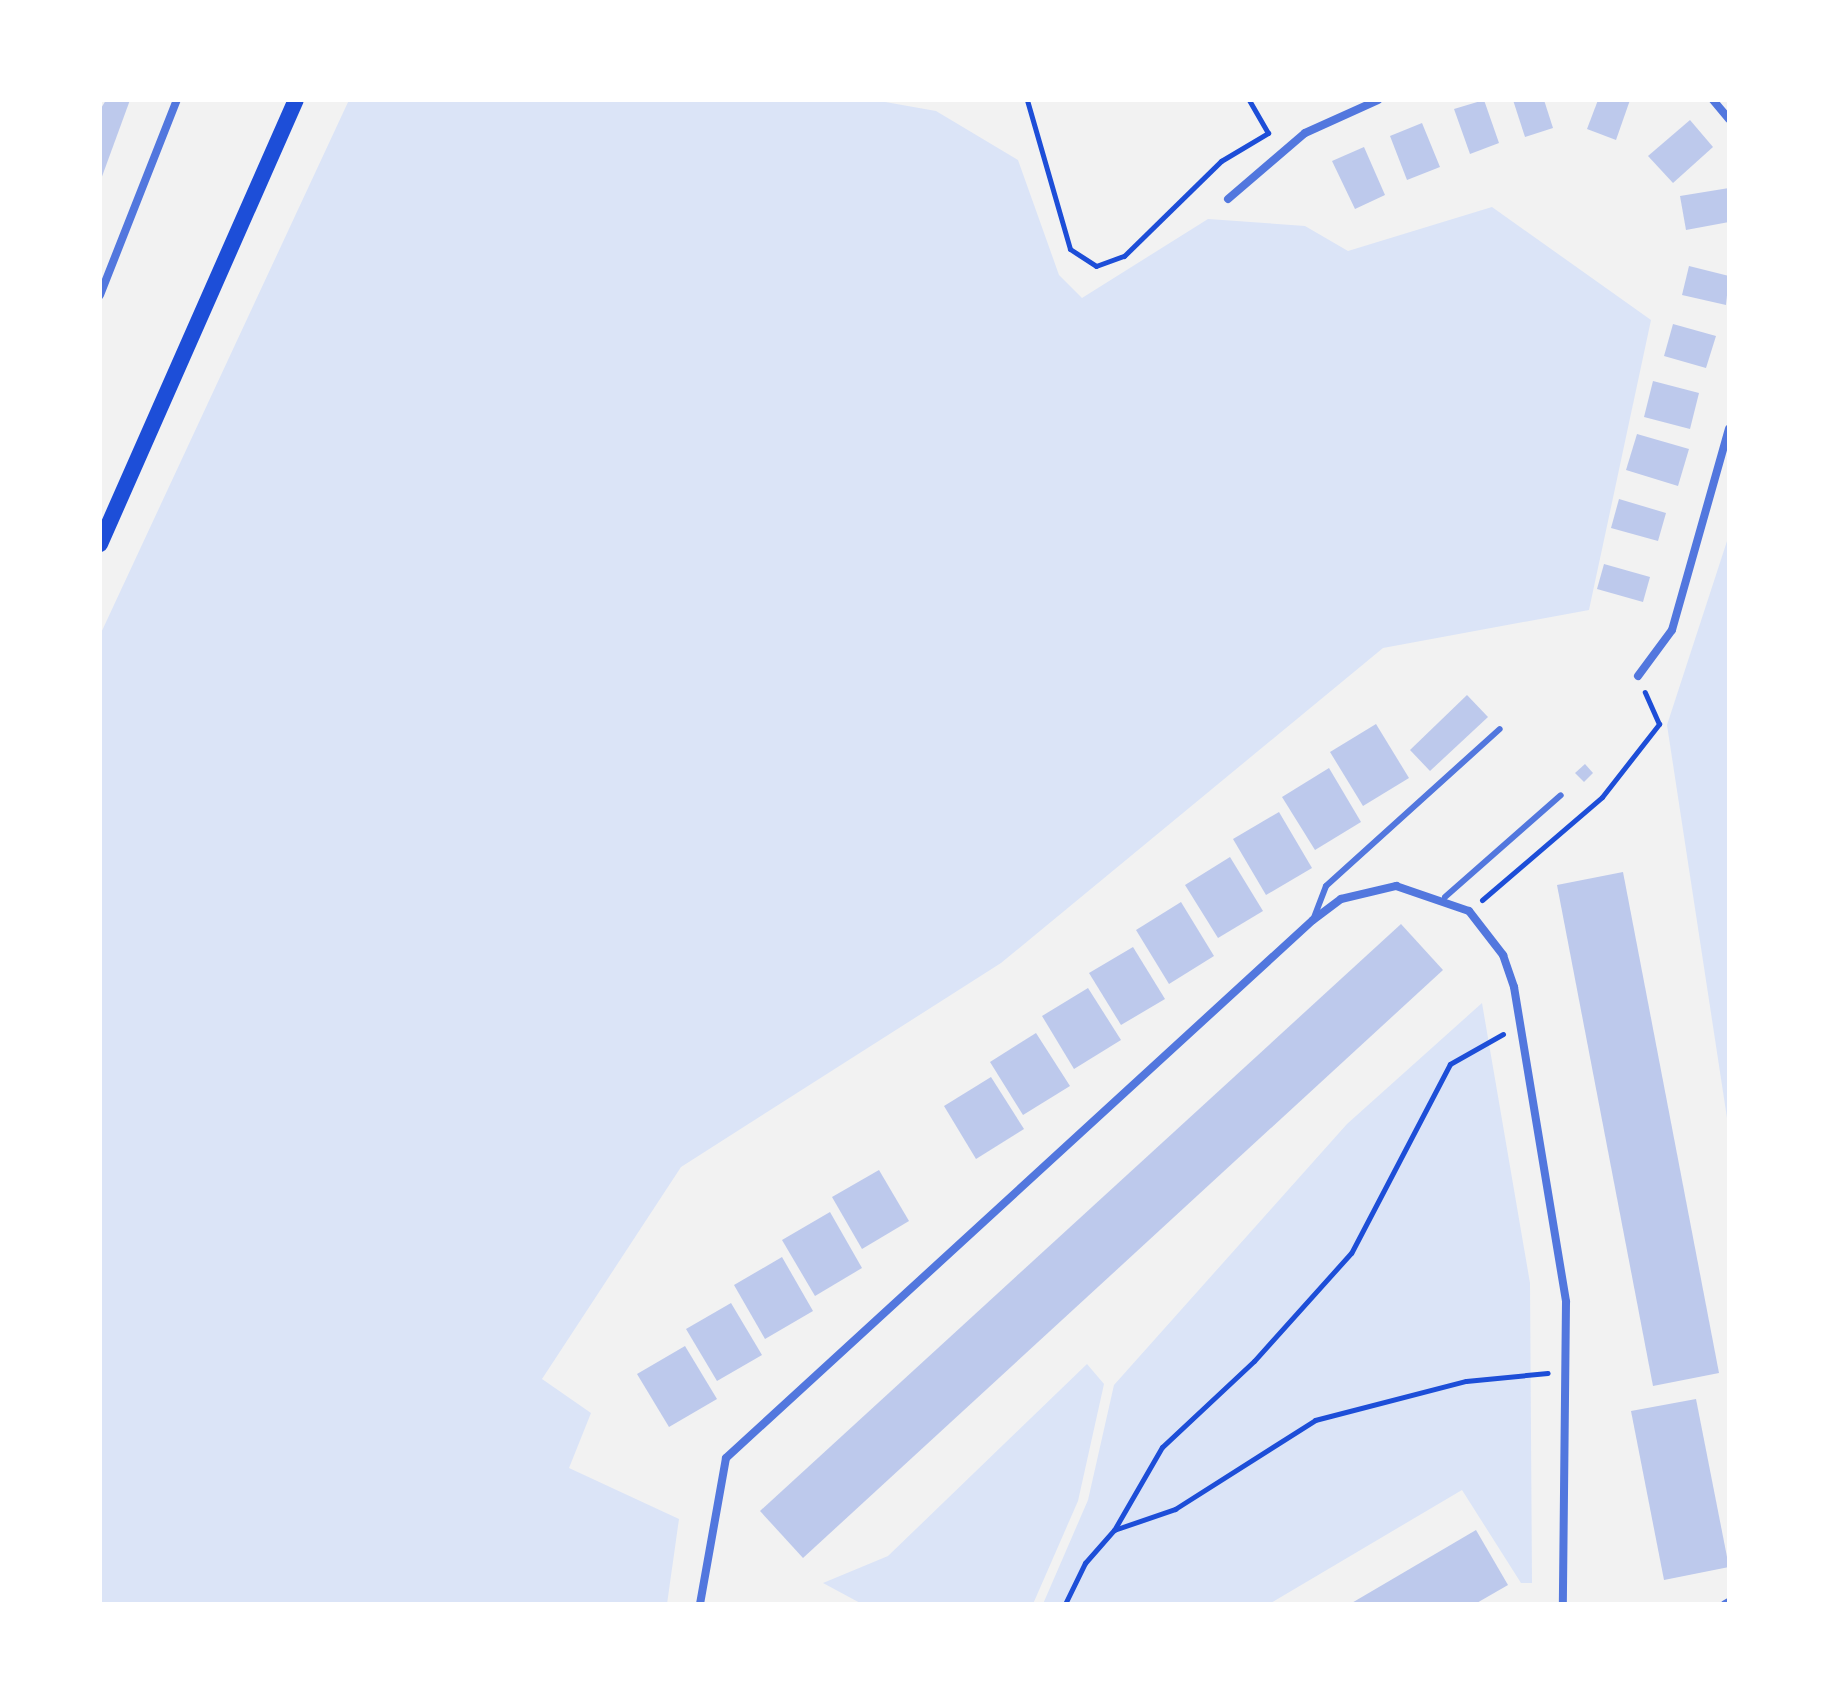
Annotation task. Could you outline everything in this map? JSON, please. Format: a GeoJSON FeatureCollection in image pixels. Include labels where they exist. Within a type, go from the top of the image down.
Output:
{"type":"FeatureCollection","features":[{"type":"Feature","properties":{"kind":"main road"},"geometry":{"type":"LineString","coordinates":[[100,544],[296,100]]}},
{"type":"Feature","properties":{"kind":"street"},"geometry":{"type":"LineString","coordinates":[[100,295],[177,100]]}},
{"type":"Feature","properties":{"kind":"street"},"geometry":{"type":"LineString","coordinates":[[1228,199],[1305,133],[1378,100]]}},
{"type":"Feature","properties":{"kind":"street"},"geometry":{"type":"LineString","coordinates":[[1713,100],[1729,119]]}},
{"type":"Feature","properties":{"kind":"street"},"geometry":{"type":"LineString","coordinates":[[1638,676],[1672,630],[1729,429]]}},
{"type":"Feature","properties":{"kind":"street"},"geometry":{"type":"LineString","coordinates":[[700,1604],[726,1458],[1313,920],[1369,890],[1396,886],[1445,897],[1469,911],[1503,955],[1522,1030],[1562,1250],[1565,1371],[1563,1604]]}},
{"type":"Feature","properties":{"kind":"lane"},"geometry":{"type":"LineString","coordinates":[[1313,920],[1326,886],[1500,729]]}},
{"type":"Feature","properties":{"kind":"lane"},"geometry":{"type":"LineString","coordinates":[[1445,897],[1561,795]]}},
{"type":"Feature","properties":{"kind":"path"},"geometry":{"type":"LineString","coordinates":[[1027,100],[1070,249],[1096,266],[1124,256],[1221,161],[1268,133],[1249,100]]}},
{"type":"Feature","properties":{"kind":"path"},"geometry":{"type":"LineString","coordinates":[[1065,1604],[1085,1563],[1114,1530],[1162,1447],[1254,1361],[1351,1253],[1450,1064],[1522,1030]]}},
{"type":"Feature","properties":{"kind":"path"},"geometry":{"type":"LineString","coordinates":[[1114,1530],[1175,1509],[1315,1420],[1466,1381],[1565,1371]]}},
{"type":"Feature","properties":{"kind":"shaded area"},"geometry":{"type":"Polygon","coordinates":[[[349,100],[874,100],[936,111],[1018,160],[1059,275],[1082,298],[1208,219],[1305,226],[1348,251],[1492,207],[1651,320],[1589,610],[1383,648],[1001,963],[681,1167],[542,1379],[591,1413],[569,1468],[679,1519],[667,1604],[100,1604],[100,635],[349,100]]]}},
{"type":"Feature","properties":{"kind":"shaded area"},"geometry":{"type":"Polygon","coordinates":[[[1729,535],[1729,1131],[1667,725],[1729,535]]]}},
{"type":"Feature","properties":{"kind":"shaded area"},"geometry":{"type":"Polygon","coordinates":[[[1482,1003],[1530,1283],[1532,1583],[1521,1583],[1462,1490],[1269,1604],[1043,1604],[1088,1500],[1114,1385],[1347,1124],[1482,1003]]]}},
{"type":"Feature","properties":{"kind":"shaded area"},"geometry":{"type":"Polygon","coordinates":[[[1087,1364],[1104,1384],[1078,1501],[1033,1604],[862,1604],[823,1583],[888,1556],[1087,1364]]]}},
{"type":"Feature","properties":{"kind":"building"},"geometry":{"type":"Polygon","coordinates":[[[106,100],[130,100],[100,182],[100,110],[106,100]]]}},
{"type":"Feature","properties":{"kind":"building"},"geometry":{"type":"Polygon","coordinates":[[[1484,100],[1499,143],[1470,154],[1454,109],[1484,100]]]}},
{"type":"Feature","properties":{"kind":"building"},"geometry":{"type":"Polygon","coordinates":[[[1513,100],[1544,100],[1553,128],[1525,137],[1513,100]]]}},
{"type":"Feature","properties":{"kind":"building"},"geometry":{"type":"Polygon","coordinates":[[[1598,100],[1630,100],[1616,140],[1587,129],[1598,100]]]}},
{"type":"Feature","properties":{"kind":"building"},"geometry":{"type":"Polygon","coordinates":[[[1690,120],[1713,147],[1673,183],[1648,156],[1690,120]]]}},
{"type":"Feature","properties":{"kind":"building"},"geometry":{"type":"Polygon","coordinates":[[[1422,123],[1440,167],[1407,180],[1390,136],[1422,123]]]}},
{"type":"Feature","properties":{"kind":"building"},"geometry":{"type":"Polygon","coordinates":[[[1364,147],[1385,195],[1355,209],[1332,161],[1364,147]]]}},
{"type":"Feature","properties":{"kind":"building"},"geometry":{"type":"Polygon","coordinates":[[[1729,188],[1729,222],[1686,230],[1680,196],[1729,188]]]}},
{"type":"Feature","properties":{"kind":"building"},"geometry":{"type":"Polygon","coordinates":[[[1689,266],[1729,276],[1726,305],[1682,295],[1689,266]]]}},
{"type":"Feature","properties":{"kind":"building"},"geometry":{"type":"Polygon","coordinates":[[[1673,324],[1716,336],[1706,368],[1664,356],[1673,324]]]}},
{"type":"Feature","properties":{"kind":"building"},"geometry":{"type":"Polygon","coordinates":[[[1653,381],[1699,393],[1690,429],[1644,417],[1653,381]]]}},
{"type":"Feature","properties":{"kind":"building"},"geometry":{"type":"Polygon","coordinates":[[[1637,434],[1689,449],[1678,486],[1626,470],[1637,434]]]}},
{"type":"Feature","properties":{"kind":"building"},"geometry":{"type":"Polygon","coordinates":[[[1619,499],[1666,513],[1658,541],[1611,528],[1619,499]]]}},
{"type":"Feature","properties":{"kind":"building"},"geometry":{"type":"Polygon","coordinates":[[[1604,564],[1650,577],[1643,602],[1597,589],[1604,564]]]}},
{"type":"Feature","properties":{"kind":"building"},"geometry":{"type":"Polygon","coordinates":[[[1467,695],[1488,717],[1430,771],[1410,750],[1467,695]]]}},
{"type":"Feature","properties":{"kind":"building"},"geometry":{"type":"Polygon","coordinates":[[[1376,724],[1409,778],[1363,806],[1330,752],[1376,724]]]}},
{"type":"Feature","properties":{"kind":"building"},"geometry":{"type":"Polygon","coordinates":[[[1585,764],[1593,773],[1584,782],[1575,773],[1585,764]]]}},
{"type":"Feature","properties":{"kind":"building"},"geometry":{"type":"Polygon","coordinates":[[[1329,768],[1361,822],[1315,850],[1282,797],[1329,768]]]}},
{"type":"Feature","properties":{"kind":"building"},"geometry":{"type":"Polygon","coordinates":[[[1279,812],[1312,868],[1266,895],[1233,839],[1279,812]]]}},
{"type":"Feature","properties":{"kind":"building"},"geometry":{"type":"Polygon","coordinates":[[[1230,857],[1263,911],[1218,938],[1185,885],[1230,857]]]}},
{"type":"Feature","properties":{"kind":"building"},"geometry":{"type":"Polygon","coordinates":[[[1623,872],[1719,1373],[1653,1386],[1557,885],[1623,872]]]}},
{"type":"Feature","properties":{"kind":"building"},"geometry":{"type":"Polygon","coordinates":[[[1181,902],[1214,956],[1169,984],[1136,930],[1181,902]]]}},
{"type":"Feature","properties":{"kind":"building"},"geometry":{"type":"Polygon","coordinates":[[[1401,924],[1443,970],[803,1558],[760,1511],[1401,924]]]}},
{"type":"Feature","properties":{"kind":"building"},"geometry":{"type":"Polygon","coordinates":[[[1133,947],[1165,999],[1121,1025],[1089,973],[1133,947]]]}},
{"type":"Feature","properties":{"kind":"building"},"geometry":{"type":"Polygon","coordinates":[[[1088,988],[1121,1040],[1074,1069],[1042,1016],[1088,988]]]}},
{"type":"Feature","properties":{"kind":"building"},"geometry":{"type":"Polygon","coordinates":[[[1036,1033],[1070,1086],[1023,1115],[990,1062],[1036,1033]]]}},
{"type":"Feature","properties":{"kind":"building"},"geometry":{"type":"Polygon","coordinates":[[[991,1077],[1024,1129],[976,1159],[944,1106],[991,1077]]]}},
{"type":"Feature","properties":{"kind":"building"},"geometry":{"type":"Polygon","coordinates":[[[879,1170],[909,1221],[862,1249],[832,1197],[879,1170]]]}},
{"type":"Feature","properties":{"kind":"building"},"geometry":{"type":"Polygon","coordinates":[[[830,1212],[862,1268],[815,1296],[782,1240],[830,1212]]]}},
{"type":"Feature","properties":{"kind":"building"},"geometry":{"type":"Polygon","coordinates":[[[782,1257],[813,1311],[765,1339],[734,1285],[782,1257]]]}},
{"type":"Feature","properties":{"kind":"building"},"geometry":{"type":"Polygon","coordinates":[[[731,1303],[762,1355],[717,1381],[686,1329],[731,1303]]]}},
{"type":"Feature","properties":{"kind":"building"},"geometry":{"type":"Polygon","coordinates":[[[685,1346],[717,1399],[669,1427],[637,1374],[685,1346]]]}},
{"type":"Feature","properties":{"kind":"building"},"geometry":{"type":"Polygon","coordinates":[[[1696,1399],[1729,1567],[1664,1580],[1631,1411],[1696,1399]]]}},
{"type":"Feature","properties":{"kind":"building"},"geometry":{"type":"Polygon","coordinates":[[[1476,1530],[1508,1585],[1475,1604],[1350,1604],[1476,1530]]]}}]}
